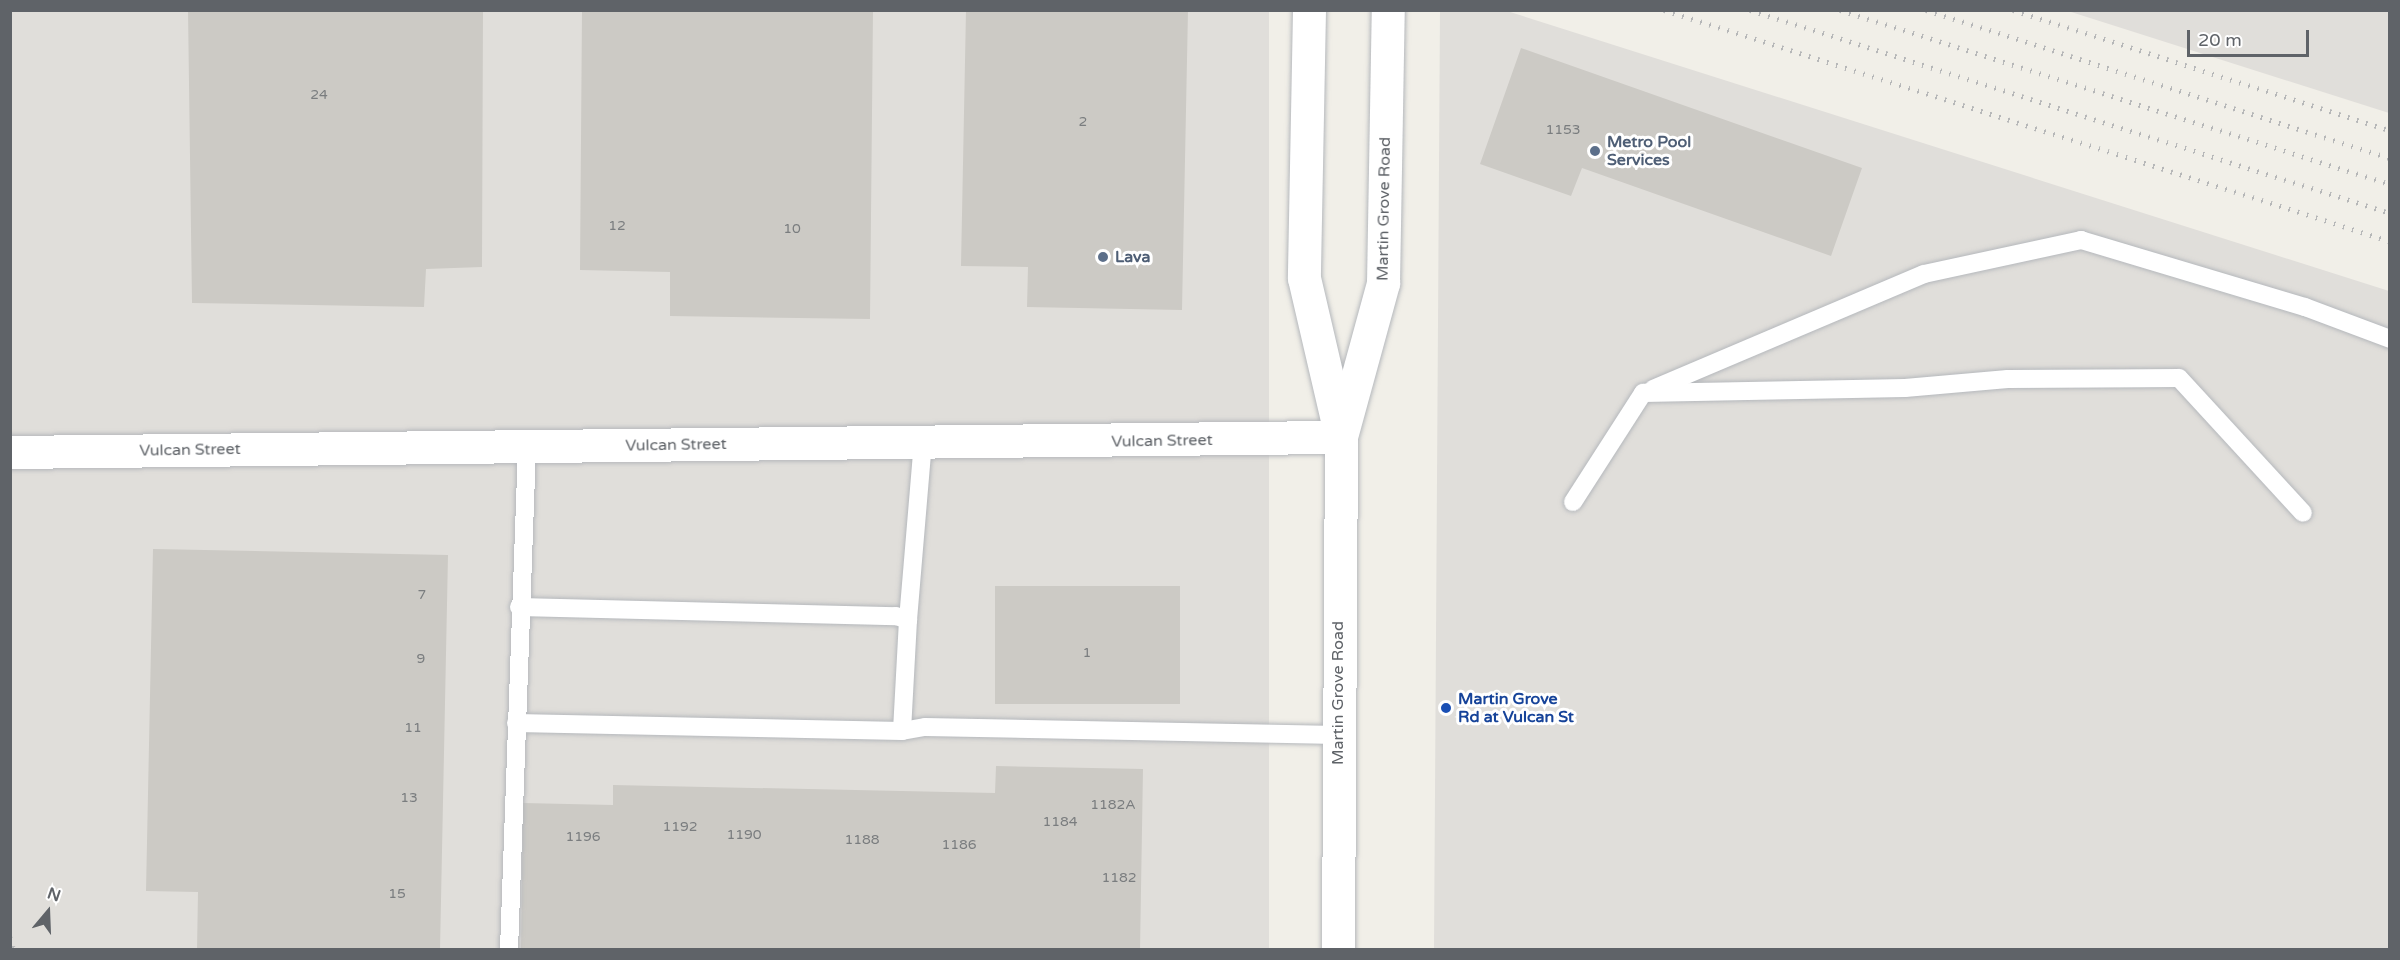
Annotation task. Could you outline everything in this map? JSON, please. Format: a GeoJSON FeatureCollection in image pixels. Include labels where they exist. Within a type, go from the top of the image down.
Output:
{"type":"FeatureCollection","features":[{"type":"Feature","properties":{"kind":"main road","name":"Martin Grove Road"},"geometry":{"type":"LineString","coordinates":[[1309,10],[1304,278],[1341,437],[1338,950]]}},
{"type":"Feature","properties":{"kind":"main road","name":"Martin Grove Road"},"geometry":{"type":"LineString","coordinates":[[1341,437],[1383,283],[1388,10]]}},
{"type":"Feature","properties":{"kind":"main road","name":"Vulcan Street"},"geometry":{"type":"LineString","coordinates":[[10,453],[1341,437]]}},
{"type":"Feature","properties":{"kind":"lane"},"geometry":{"type":"LineString","coordinates":[[1573,502],[1643,393],[1924,274],[2082,240],[2305,307],[2390,339]]}},
{"type":"Feature","properties":{"kind":"lane"},"geometry":{"type":"LineString","coordinates":[[1643,393],[1905,388],[2008,379],[2179,378],[2303,513]]}},
{"type":"Feature","properties":{"kind":"lane"},"geometry":{"type":"LineString","coordinates":[[902,731],[908,620],[923,443]]}},
{"type":"Feature","properties":{"kind":"lane"},"geometry":{"type":"LineString","coordinates":[[509,950],[519,607],[527,447]]}},
{"type":"Feature","properties":{"kind":"lane"},"geometry":{"type":"LineString","coordinates":[[519,607],[896,616],[908,620]]}},
{"type":"Feature","properties":{"kind":"lane"},"geometry":{"type":"LineString","coordinates":[[516,723],[902,731],[925,727],[1338,735]]}},
{"type":"Feature","properties":{"kind":"shaded area"},"geometry":{"type":"Polygon","coordinates":[[[10,11],[1269,11],[1269,949],[10,949],[10,11]]]}},
{"type":"Feature","properties":{"kind":"shaded area"},"geometry":{"type":"Polygon","coordinates":[[[1440,11],[1507,11],[2389,291],[2389,949],[1434,950],[1440,11]]]}},
{"type":"Feature","properties":{"kind":"shaded area"},"geometry":{"type":"Polygon","coordinates":[[[2068,11],[2389,11],[2389,113],[2068,11]]]}},
{"type":"Feature","properties":{"kind":"building"},"geometry":{"type":"Polygon","coordinates":[[[188,10],[483,10],[482,267],[426,269],[424,307],[192,303],[188,10]]]}},
{"type":"Feature","properties":{"kind":"building"},"geometry":{"type":"Polygon","coordinates":[[[582,10],[873,10],[870,319],[670,316],[670,272],[580,270],[582,10]]]}},
{"type":"Feature","properties":{"kind":"building"},"geometry":{"type":"Polygon","coordinates":[[[966,10],[1188,10],[1182,310],[1027,307],[1028,267],[961,266],[966,10]]]}},
{"type":"Feature","properties":{"kind":"building"},"geometry":{"type":"Polygon","coordinates":[[[1521,48],[1862,168],[1831,256],[1582,168],[1571,196],[1480,164],[1521,48]]]}},
{"type":"Feature","properties":{"kind":"building"},"geometry":{"type":"Polygon","coordinates":[[[153,549],[448,555],[440,950],[197,950],[198,892],[146,891],[153,549]]]}},
{"type":"Feature","properties":{"kind":"building"},"geometry":{"type":"Polygon","coordinates":[[[995,586],[1180,586],[1180,704],[995,704],[995,586]]]}},
{"type":"Feature","properties":{"kind":"building"},"geometry":{"type":"Polygon","coordinates":[[[996,766],[1143,769],[1140,950],[521,950],[523,803],[613,805],[613,785],[995,793],[996,766]]]}},
{"type":"Feature","properties":{"kind":"railway"},"geometry":{"type":"LineString","coordinates":[[1664,10],[2390,241]]}},
{"type":"Feature","properties":{"kind":"railway"},"geometry":{"type":"LineString","coordinates":[[1750,10],[2390,213]]}},
{"type":"Feature","properties":{"kind":"railway"},"geometry":{"type":"LineString","coordinates":[[1840,10],[2390,184]]}},
{"type":"Feature","properties":{"kind":"railway"},"geometry":{"type":"LineString","coordinates":[[1926,10],[2390,158]]}},
{"type":"Feature","properties":{"kind":"railway"},"geometry":{"type":"LineString","coordinates":[[2013,10],[2390,130]]}},
{"type":"Feature","properties":{"kind":"railway"},"geometry":{"type":"LineString","coordinates":[[10,937],[14,950]]}},
{"type":"Feature","properties":{"kind":"place","name":"Metro Pool Services"},"geometry":{"type":"Point","coordinates":[1595,151]}},
{"type":"Feature","properties":{"kind":"place","name":"Lava"},"geometry":{"type":"Point","coordinates":[1103,257]}},
{"type":"Feature","properties":{"kind":"place","name":"Martin Grove Rd at Vulcan St"},"geometry":{"type":"Point","coordinates":[1446,708]}}]}
